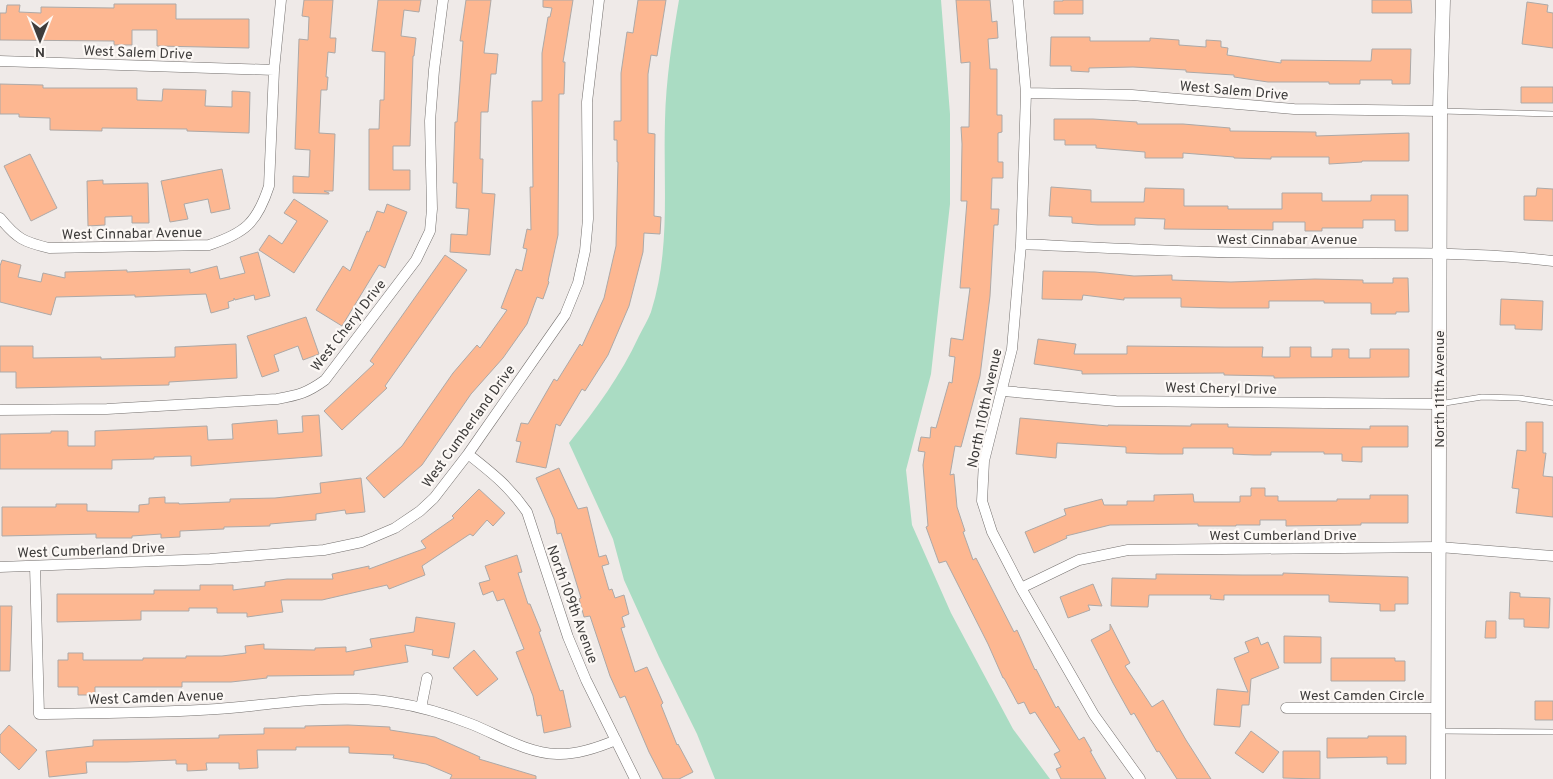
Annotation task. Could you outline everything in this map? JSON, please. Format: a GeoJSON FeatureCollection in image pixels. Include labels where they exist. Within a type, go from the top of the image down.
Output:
{"type":"FeatureCollection","features":[{"type":"Feature","properties":{"kind":"street","name":"West Cinnabar Avenue"},"geometry":{"type":"LineString","coordinates":[[0,218],[12,233],[27,243],[50,248],[209,245],[227,239],[243,230],[256,218],[265,200],[269,186],[274,70],[281,0]]}},
{"type":"Feature","properties":{"kind":"street","name":"West Cheryl Drive"},"geometry":{"type":"LineString","coordinates":[[0,410],[106,409],[278,398],[311,390],[325,380],[416,260],[430,231],[432,209],[430,121],[442,0]]}},
{"type":"Feature","properties":{"kind":"street","name":"West Cumberland Drive"},"geometry":{"type":"LineString","coordinates":[[0,567],[210,559],[324,550],[362,542],[395,528],[420,511],[434,498],[468,454],[565,315],[578,283],[585,250],[588,219],[587,102],[599,0]]}},
{"type":"Feature","properties":{"kind":"street","name":"North 110th Avenue"},"geometry":{"type":"LineString","coordinates":[[1018,0],[1026,93],[1021,244],[1012,349],[984,461],[982,501],[992,532],[1021,588],[1094,715],[1140,779]]}},
{"type":"Feature","properties":{"kind":"street","name":"North 111th Avenue"},"geometry":{"type":"LineString","coordinates":[[1438,779],[1442,0]]}},
{"type":"Feature","properties":{"kind":"street","name":"West Salem Drive"},"geometry":{"type":"LineString","coordinates":[[0,61],[274,70]]}},
{"type":"Feature","properties":{"kind":"street","name":"West Salem Drive"},"geometry":{"type":"LineString","coordinates":[[1026,93],[1132,95],[1294,109],[1440,111]]}},
{"type":"Feature","properties":{"kind":"street","name":"West Cinnabar Avenue"},"geometry":{"type":"LineString","coordinates":[[1021,244],[1207,253],[1440,254],[1520,257],[1553,261]]}},
{"type":"Feature","properties":{"kind":"street","name":"West Cheryl Drive"},"geometry":{"type":"LineString","coordinates":[[1003,391],[1116,401],[1439,404]]}},
{"type":"Feature","properties":{"kind":"street","name":"North 109th Avenue"},"geometry":{"type":"LineString","coordinates":[[468,454],[502,481],[527,512],[568,637],[586,680],[635,779]]}},
{"type":"Feature","properties":{"kind":"street","name":"West Cumberland Drive"},"geometry":{"type":"LineString","coordinates":[[1021,588],[1079,560],[1128,550],[1439,547],[1553,556]]}},
{"type":"Feature","properties":{"kind":"street","name":"West Camden Avenue"},"geometry":{"type":"LineString","coordinates":[[35,566],[39,714],[208,709],[333,700],[391,702],[450,716],[515,744],[557,754],[581,752],[616,740]]}},
{"type":"Feature","properties":{"kind":"street"},"geometry":{"type":"LineString","coordinates":[[421,708],[427,678]]}},
{"type":"Feature","properties":{"kind":"street","name":"West Camden Circle"},"geometry":{"type":"LineString","coordinates":[[1286,708],[1437,708]]}},
{"type":"Feature","properties":{"kind":"lane"},"geometry":{"type":"LineString","coordinates":[[1440,111],[1553,114]]}},
{"type":"Feature","properties":{"kind":"lane"},"geometry":{"type":"LineString","coordinates":[[1439,404],[1482,397],[1520,398],[1553,404]]}},
{"type":"Feature","properties":{"kind":"lane"},"geometry":{"type":"LineString","coordinates":[[1437,731],[1553,732]]}},
{"type":"Feature","properties":{"kind":"green space"},"geometry":{"type":"Polygon","coordinates":[[[679,0],[941,0],[950,114],[950,204],[931,374],[906,470],[912,525],[951,613],[1013,729],[1050,779],[715,779],[697,734],[624,580],[613,539],[569,443],[616,378],[632,350],[650,315],[657,288],[664,241],[667,90],[679,0]]]}},
{"type":"Feature","properties":{"kind":"building"},"geometry":{"type":"Polygon","coordinates":[[[304,0],[333,0],[330,38],[336,38],[335,53],[328,52],[327,90],[321,90],[319,133],[335,134],[333,191],[324,191],[329,194],[293,193],[293,176],[309,177],[310,150],[295,149],[299,39],[308,40],[309,17],[302,16],[304,0]]]}},
{"type":"Feature","properties":{"kind":"building"},"geometry":{"type":"Polygon","coordinates":[[[378,0],[421,0],[419,12],[404,10],[401,36],[416,38],[413,56],[410,146],[393,146],[393,170],[410,170],[410,190],[369,190],[369,129],[379,129],[380,100],[384,100],[385,52],[372,51],[378,0]]]}},
{"type":"Feature","properties":{"kind":"building"},"geometry":{"type":"Polygon","coordinates":[[[466,0],[491,0],[484,53],[498,54],[496,74],[491,74],[488,112],[481,112],[480,159],[483,159],[482,193],[495,194],[490,255],[450,252],[451,234],[467,235],[469,209],[456,208],[457,183],[453,183],[455,122],[457,122],[463,41],[460,41],[466,0]]]}},
{"type":"Feature","properties":{"kind":"building"},"geometry":{"type":"Polygon","coordinates":[[[543,0],[573,0],[563,62],[565,62],[564,94],[559,94],[558,235],[549,282],[543,299],[537,297],[527,324],[503,358],[471,394],[422,465],[384,498],[366,478],[402,446],[453,373],[477,345],[480,348],[507,310],[501,308],[516,269],[522,271],[527,249],[523,248],[527,229],[531,230],[530,187],[533,187],[532,101],[542,101],[542,53],[548,17],[550,17],[552,8],[543,7],[543,0]]]}},
{"type":"Feature","properties":{"kind":"building"},"geometry":{"type":"Polygon","coordinates":[[[638,0],[666,0],[657,56],[651,55],[648,74],[648,133],[655,134],[654,216],[661,217],[660,234],[644,233],[643,252],[629,306],[608,355],[585,391],[582,389],[560,426],[556,424],[546,468],[516,462],[521,442],[516,441],[521,423],[528,424],[554,379],[557,381],[580,344],[582,346],[604,298],[616,246],[618,162],[617,140],[614,140],[614,121],[621,121],[621,73],[627,32],[633,33],[638,0]]]}},
{"type":"Feature","properties":{"kind":"building"},"geometry":{"type":"Polygon","coordinates":[[[956,0],[990,0],[992,22],[997,21],[998,38],[988,39],[990,69],[997,69],[997,115],[1002,115],[1002,132],[998,133],[998,162],[1003,162],[1003,178],[992,178],[991,209],[999,209],[998,225],[994,225],[990,296],[980,376],[961,447],[955,446],[950,475],[954,474],[957,507],[973,560],[976,558],[1014,632],[1017,630],[1035,670],[1056,708],[1058,706],[1079,740],[1084,737],[1106,779],[1061,779],[1056,769],[1061,767],[1054,754],[1060,751],[1035,712],[1030,714],[1024,702],[1018,704],[1003,678],[946,561],[939,563],[926,527],[928,526],[923,465],[925,452],[918,451],[921,437],[930,438],[931,427],[936,428],[949,382],[952,383],[955,357],[949,356],[951,338],[963,340],[970,288],[960,288],[967,201],[961,201],[961,127],[969,127],[970,62],[961,63],[956,0]]]}},
{"type":"Feature","properties":{"kind":"building"},"geometry":{"type":"Polygon","coordinates":[[[1083,0],[1083,14],[1054,14],[1054,1],[1083,0]]]}},
{"type":"Feature","properties":{"kind":"building"},"geometry":{"type":"Polygon","coordinates":[[[1372,0],[1411,0],[1412,13],[1372,13],[1372,0]]]}},
{"type":"Feature","properties":{"kind":"building"},"geometry":{"type":"Polygon","coordinates":[[[1527,2],[1548,5],[1547,12],[1553,13],[1553,48],[1522,44],[1527,2]]]}},
{"type":"Feature","properties":{"kind":"building"},"geometry":{"type":"Polygon","coordinates":[[[114,4],[176,4],[176,19],[249,19],[249,48],[157,46],[157,30],[132,30],[132,45],[114,45],[114,41],[0,40],[0,13],[6,13],[7,5],[20,5],[19,12],[41,13],[41,7],[114,8],[114,4]]]}},
{"type":"Feature","properties":{"kind":"building"},"geometry":{"type":"Polygon","coordinates":[[[1051,37],[1090,37],[1090,41],[1150,41],[1150,38],[1179,40],[1179,45],[1206,47],[1206,40],[1221,41],[1221,47],[1228,48],[1227,55],[1281,63],[1281,60],[1371,61],[1372,49],[1411,49],[1410,84],[1392,84],[1392,80],[1360,80],[1360,84],[1268,82],[1234,77],[1234,75],[1133,67],[1089,68],[1089,72],[1071,71],[1071,66],[1050,66],[1051,37]]]}},
{"type":"Feature","properties":{"kind":"building"},"geometry":{"type":"Polygon","coordinates":[[[0,84],[43,85],[43,88],[137,88],[137,100],[162,101],[163,89],[206,90],[205,106],[232,107],[232,91],[250,92],[249,133],[187,131],[187,129],[102,128],[102,131],[50,130],[50,118],[19,117],[19,114],[0,114],[0,84]]]}},
{"type":"Feature","properties":{"kind":"building"},"geometry":{"type":"Polygon","coordinates":[[[1521,87],[1553,87],[1553,103],[1521,103],[1521,87]]]}},
{"type":"Feature","properties":{"kind":"building"},"geometry":{"type":"Polygon","coordinates":[[[1054,119],[1093,119],[1137,122],[1137,124],[1183,124],[1230,128],[1230,131],[1316,132],[1316,136],[1409,133],[1409,161],[1362,161],[1329,164],[1329,157],[1234,158],[1183,153],[1183,158],[1145,158],[1145,152],[1096,148],[1096,145],[1065,145],[1065,140],[1054,140],[1054,119]]]}},
{"type":"Feature","properties":{"kind":"building"},"geometry":{"type":"Polygon","coordinates":[[[30,154],[57,208],[31,221],[4,166],[30,154]]]}},
{"type":"Feature","properties":{"kind":"building"},"geometry":{"type":"Polygon","coordinates":[[[222,169],[230,209],[211,213],[208,199],[184,204],[188,219],[170,222],[161,181],[222,169]]]}},
{"type":"Feature","properties":{"kind":"building"},"geometry":{"type":"Polygon","coordinates":[[[103,180],[103,184],[148,183],[149,223],[132,223],[132,216],[105,217],[105,225],[88,226],[87,181],[103,180]]]}},
{"type":"Feature","properties":{"kind":"building"},"geometry":{"type":"Polygon","coordinates":[[[1051,187],[1091,190],[1091,202],[1144,202],[1145,188],[1184,189],[1184,206],[1228,206],[1228,209],[1282,209],[1282,193],[1322,193],[1322,201],[1371,201],[1371,195],[1408,195],[1408,231],[1395,231],[1395,220],[1363,220],[1363,228],[1322,228],[1322,231],[1305,231],[1305,222],[1273,222],[1273,230],[1164,229],[1165,219],[1135,218],[1135,225],[1072,223],[1072,217],[1049,216],[1051,187]]]}},
{"type":"Feature","properties":{"kind":"building"},"geometry":{"type":"Polygon","coordinates":[[[1537,188],[1553,189],[1553,221],[1524,220],[1524,196],[1536,196],[1537,188]]]}},
{"type":"Feature","properties":{"kind":"building"},"geometry":{"type":"Polygon","coordinates":[[[294,199],[328,221],[294,273],[259,250],[269,235],[282,244],[297,221],[284,213],[294,199]]]}},
{"type":"Feature","properties":{"kind":"building"},"geometry":{"type":"Polygon","coordinates":[[[387,204],[407,212],[385,268],[379,265],[342,326],[316,310],[343,266],[350,271],[377,211],[384,213],[387,204]]]}},
{"type":"Feature","properties":{"kind":"building"},"geometry":{"type":"Polygon","coordinates":[[[258,252],[270,296],[255,300],[254,295],[235,300],[234,298],[234,300],[228,302],[229,308],[211,313],[206,294],[135,297],[135,295],[56,297],[51,315],[0,302],[0,266],[2,260],[21,265],[18,277],[41,282],[43,273],[65,278],[65,272],[190,269],[190,273],[217,266],[220,279],[245,273],[240,257],[258,252]]]}},
{"type":"Feature","properties":{"kind":"building"},"geometry":{"type":"Polygon","coordinates":[[[445,255],[467,270],[385,386],[387,388],[342,430],[324,411],[374,364],[370,361],[445,255]]]}},
{"type":"Feature","properties":{"kind":"building"},"geometry":{"type":"Polygon","coordinates":[[[1043,271],[1095,272],[1134,276],[1172,275],[1172,280],[1231,282],[1315,279],[1363,280],[1363,283],[1393,283],[1393,278],[1408,278],[1409,312],[1371,314],[1371,303],[1324,303],[1324,301],[1269,301],[1269,308],[1220,308],[1181,307],[1181,298],[1124,298],[1124,300],[1083,295],[1082,300],[1042,299],[1043,271]]]}},
{"type":"Feature","properties":{"kind":"building"},"geometry":{"type":"Polygon","coordinates":[[[1501,299],[1543,301],[1542,330],[1515,329],[1515,325],[1500,325],[1501,299]]]}},
{"type":"Feature","properties":{"kind":"building"},"geometry":{"type":"Polygon","coordinates":[[[306,317],[319,354],[303,360],[298,346],[274,355],[279,371],[262,377],[247,336],[306,317]]]}},
{"type":"Feature","properties":{"kind":"building"},"geometry":{"type":"Polygon","coordinates":[[[1038,339],[1076,344],[1074,354],[1127,354],[1127,346],[1263,347],[1262,357],[1290,357],[1290,347],[1311,347],[1311,357],[1332,357],[1332,349],[1349,349],[1349,358],[1370,358],[1370,349],[1409,349],[1409,377],[1274,378],[1274,376],[1224,375],[1224,373],[1082,374],[1082,371],[1034,364],[1038,339]]]}},
{"type":"Feature","properties":{"kind":"building"},"geometry":{"type":"Polygon","coordinates":[[[236,344],[237,378],[169,382],[169,385],[16,388],[16,372],[0,372],[0,346],[33,346],[33,358],[101,357],[101,359],[175,357],[175,347],[236,344]]]}},
{"type":"Feature","properties":{"kind":"building"},"geometry":{"type":"Polygon","coordinates":[[[319,415],[322,456],[191,466],[191,456],[154,457],[154,459],[112,460],[112,469],[0,469],[0,434],[68,431],[68,446],[95,446],[95,431],[207,426],[208,440],[233,439],[232,424],[277,420],[278,434],[303,432],[302,416],[319,415]]]}},
{"type":"Feature","properties":{"kind":"building"},"geometry":{"type":"Polygon","coordinates":[[[1020,418],[1108,426],[1228,424],[1228,427],[1370,429],[1370,426],[1408,426],[1408,447],[1362,447],[1362,462],[1342,461],[1342,454],[1324,454],[1324,452],[1271,452],[1271,455],[1254,455],[1233,454],[1233,448],[1183,448],[1183,454],[1126,453],[1126,447],[1057,443],[1056,458],[1016,454],[1020,418]]]}},
{"type":"Feature","properties":{"kind":"building"},"geometry":{"type":"Polygon","coordinates":[[[1526,422],[1543,422],[1543,453],[1546,453],[1543,476],[1553,477],[1553,517],[1516,513],[1519,489],[1512,488],[1517,450],[1526,451],[1526,422]]]}},
{"type":"Feature","properties":{"kind":"building"},"geometry":{"type":"Polygon","coordinates":[[[559,468],[578,509],[587,507],[599,557],[606,555],[609,564],[602,566],[609,590],[612,589],[615,598],[624,595],[629,614],[622,617],[625,627],[621,628],[635,672],[647,667],[663,703],[661,705],[677,745],[693,772],[679,779],[663,779],[625,696],[620,698],[610,676],[590,616],[584,617],[579,599],[581,598],[561,533],[557,534],[554,519],[536,478],[559,468]]]}},
{"type":"Feature","properties":{"kind":"building"},"geometry":{"type":"Polygon","coordinates":[[[361,478],[365,512],[346,514],[345,510],[316,514],[316,520],[270,524],[270,526],[224,527],[224,529],[180,531],[180,537],[161,538],[161,534],[132,536],[132,538],[96,538],[96,534],[2,536],[2,507],[56,507],[56,504],[87,504],[87,511],[139,512],[139,505],[149,504],[149,498],[165,497],[165,503],[179,504],[230,502],[230,499],[275,498],[321,493],[320,483],[361,478]]]}},
{"type":"Feature","properties":{"kind":"building"},"geometry":{"type":"Polygon","coordinates":[[[1251,488],[1265,488],[1265,496],[1278,496],[1278,501],[1337,501],[1337,499],[1370,499],[1370,495],[1408,495],[1408,523],[1286,526],[1286,520],[1260,520],[1260,525],[1236,526],[1198,526],[1198,524],[1110,525],[1066,536],[1067,538],[1034,553],[1025,532],[1066,515],[1064,509],[1102,499],[1104,505],[1127,505],[1127,501],[1154,501],[1154,495],[1193,494],[1194,502],[1240,502],[1240,496],[1251,496],[1251,488]]]}},
{"type":"Feature","properties":{"kind":"building"},"geometry":{"type":"Polygon","coordinates":[[[479,489],[505,513],[493,526],[487,520],[473,536],[470,534],[422,566],[425,575],[389,589],[387,585],[322,600],[281,600],[283,612],[247,617],[247,613],[217,613],[217,608],[189,608],[189,611],[141,611],[141,620],[57,622],[57,594],[154,594],[154,590],[200,590],[200,585],[233,585],[233,590],[265,586],[265,582],[287,579],[333,579],[332,574],[369,566],[369,569],[426,548],[421,541],[454,518],[452,516],[479,489]]]}},
{"type":"Feature","properties":{"kind":"building"},"geometry":{"type":"Polygon","coordinates":[[[517,555],[522,572],[518,573],[528,604],[530,604],[541,631],[539,632],[560,691],[563,690],[571,727],[544,733],[541,715],[537,716],[533,696],[516,652],[524,649],[504,599],[497,601],[493,591],[483,595],[479,583],[490,580],[485,566],[517,555]]]}},
{"type":"Feature","properties":{"kind":"building"},"geometry":{"type":"Polygon","coordinates":[[[1283,573],[1408,577],[1408,604],[1395,604],[1395,611],[1380,611],[1380,604],[1329,602],[1329,595],[1224,595],[1224,600],[1210,599],[1211,595],[1149,595],[1148,607],[1111,606],[1112,578],[1156,579],[1156,574],[1283,575],[1283,573]]]}},
{"type":"Feature","properties":{"kind":"building"},"geometry":{"type":"Polygon","coordinates":[[[1093,584],[1102,606],[1088,605],[1090,610],[1068,618],[1060,597],[1093,584]]]}},
{"type":"Feature","properties":{"kind":"building"},"geometry":{"type":"Polygon","coordinates":[[[1510,592],[1520,593],[1520,597],[1550,598],[1549,628],[1524,627],[1524,619],[1509,619],[1510,592]]]}},
{"type":"Feature","properties":{"kind":"building"},"geometry":{"type":"Polygon","coordinates":[[[0,606],[12,606],[10,671],[0,671],[0,606]]]}},
{"type":"Feature","properties":{"kind":"building"},"geometry":{"type":"Polygon","coordinates":[[[416,617],[455,623],[449,658],[432,655],[433,650],[405,645],[408,662],[354,671],[354,675],[267,676],[267,678],[231,682],[182,682],[182,687],[95,687],[95,695],[78,695],[78,687],[58,687],[58,660],[68,660],[68,653],[83,653],[83,660],[143,660],[143,658],[186,658],[186,656],[222,656],[246,653],[245,646],[264,644],[264,649],[315,650],[315,648],[346,647],[346,652],[372,647],[370,639],[414,632],[416,617]]]}},
{"type":"Feature","properties":{"kind":"building"},"geometry":{"type":"Polygon","coordinates":[[[1486,621],[1496,621],[1496,638],[1485,638],[1486,621]]]}},
{"type":"Feature","properties":{"kind":"building"},"geometry":{"type":"Polygon","coordinates":[[[1110,624],[1130,663],[1125,666],[1152,707],[1163,700],[1211,779],[1177,779],[1159,751],[1157,752],[1134,713],[1131,715],[1091,640],[1110,630],[1110,624]]]}},
{"type":"Feature","properties":{"kind":"building"},"geometry":{"type":"Polygon","coordinates":[[[1284,636],[1321,637],[1321,663],[1284,663],[1284,636]]]}},
{"type":"Feature","properties":{"kind":"building"},"geometry":{"type":"Polygon","coordinates":[[[1258,637],[1261,645],[1268,642],[1279,668],[1251,679],[1249,705],[1242,705],[1240,727],[1214,725],[1217,689],[1248,692],[1234,658],[1249,652],[1245,642],[1258,637]]]}},
{"type":"Feature","properties":{"kind":"building"},"geometry":{"type":"Polygon","coordinates":[[[474,650],[498,679],[477,696],[453,668],[474,650]]]}},
{"type":"Feature","properties":{"kind":"building"},"geometry":{"type":"Polygon","coordinates":[[[1331,658],[1395,658],[1395,661],[1405,661],[1405,681],[1331,681],[1331,658]]]}},
{"type":"Feature","properties":{"kind":"building"},"geometry":{"type":"Polygon","coordinates":[[[1535,701],[1553,701],[1553,720],[1535,720],[1535,701]]]}},
{"type":"Feature","properties":{"kind":"building"},"geometry":{"type":"Polygon","coordinates":[[[9,725],[37,750],[19,770],[0,752],[0,735],[9,725]]]}},
{"type":"Feature","properties":{"kind":"building"},"geometry":{"type":"Polygon","coordinates":[[[348,725],[390,727],[390,730],[435,737],[480,757],[479,759],[536,776],[536,779],[450,779],[452,775],[426,764],[393,758],[394,755],[349,753],[349,747],[296,747],[296,750],[257,750],[258,768],[239,769],[239,763],[206,763],[207,770],[187,771],[187,764],[176,764],[176,760],[86,762],[87,773],[49,777],[46,751],[93,746],[93,740],[219,738],[219,735],[264,734],[264,728],[348,725]]]}},
{"type":"Feature","properties":{"kind":"building"},"geometry":{"type":"Polygon","coordinates":[[[1251,731],[1279,752],[1263,773],[1235,753],[1251,731]]]}},
{"type":"Feature","properties":{"kind":"building"},"geometry":{"type":"Polygon","coordinates":[[[1368,736],[1406,736],[1406,764],[1387,764],[1387,757],[1327,758],[1327,738],[1368,738],[1368,736]]]}},
{"type":"Feature","properties":{"kind":"building"},"geometry":{"type":"Polygon","coordinates":[[[1283,751],[1320,751],[1320,779],[1283,778],[1283,751]]]}}]}
